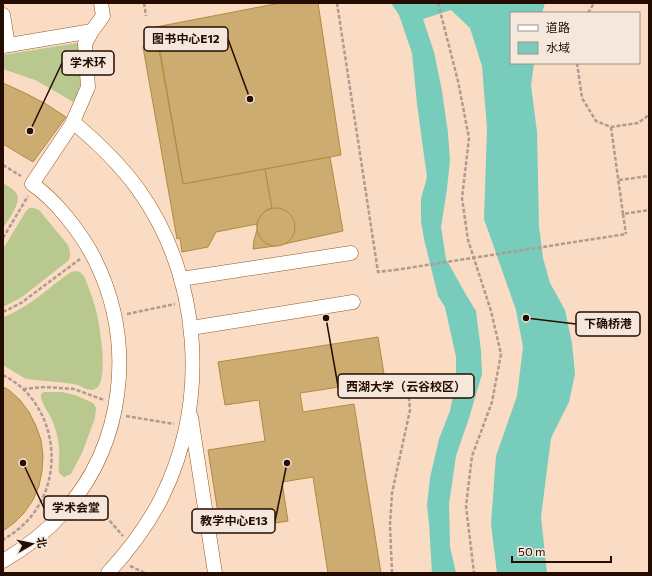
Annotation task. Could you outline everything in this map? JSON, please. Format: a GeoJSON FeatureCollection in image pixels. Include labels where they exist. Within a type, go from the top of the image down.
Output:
{"type":"FeatureCollection","features":[{"type":"Feature","properties":{"kind":"street"},"geometry":{"type":"LineString","coordinates":[[3,561],[25,548],[44,532],[62,514],[82,488],[102,450],[111,426],[115,408],[119,376],[119,350],[116,324],[110,298],[102,274],[90,250],[65,215],[50,199],[32,184],[73,122],[88,87],[85,44],[103,16],[101,3]]}},
{"type":"Feature","properties":{"kind":"street"},"geometry":{"type":"LineString","coordinates":[[3,15],[6,46],[92,31]]}},
{"type":"Feature","properties":{"kind":"street"},"geometry":{"type":"LineString","coordinates":[[73,122],[107,151],[152,210],[173,255],[181,279],[187,302],[193,352],[190,408],[180,451],[174,468],[162,497],[150,519],[121,559],[108,573]]}},
{"type":"Feature","properties":{"kind":"street"},"geometry":{"type":"LineString","coordinates":[[181,279],[351,253]]}},
{"type":"Feature","properties":{"kind":"street"},"geometry":{"type":"LineString","coordinates":[[191,328],[353,302]]}},
{"type":"Feature","properties":{"kind":"street"},"geometry":{"type":"LineString","coordinates":[[190,408],[215,573]]}},
{"type":"Feature","properties":{"kind":"path"},"geometry":{"type":"LineString","coordinates":[[144,3],[146,16]]}},
{"type":"Feature","properties":{"kind":"path"},"geometry":{"type":"LineString","coordinates":[[337,3],[378,272],[626,234],[611,127]]}},
{"type":"Feature","properties":{"kind":"path"},"geometry":{"type":"LineString","coordinates":[[438,3],[458,81],[469,138],[462,198],[468,240],[491,311],[501,354],[492,402],[472,456],[466,506],[474,573]]}},
{"type":"Feature","properties":{"kind":"path"},"geometry":{"type":"LineString","coordinates":[[589,12],[594,3]]}},
{"type":"Feature","properties":{"kind":"path"},"geometry":{"type":"LineString","coordinates":[[577,64],[582,98],[596,120],[611,127],[638,122],[649,115]]}},
{"type":"Feature","properties":{"kind":"path"},"geometry":{"type":"LineString","coordinates":[[3,165],[13,171]]}},
{"type":"Feature","properties":{"kind":"path"},"geometry":{"type":"LineString","coordinates":[[618,180],[649,176]]}},
{"type":"Feature","properties":{"kind":"path"},"geometry":{"type":"LineString","coordinates":[[3,238],[34,185]]}},
{"type":"Feature","properties":{"kind":"path"},"geometry":{"type":"LineString","coordinates":[[623,214],[649,210]]}},
{"type":"Feature","properties":{"kind":"path"},"geometry":{"type":"LineString","coordinates":[[3,312],[21,303],[79,260],[90,250]]}},
{"type":"Feature","properties":{"kind":"path"},"geometry":{"type":"LineString","coordinates":[[114,316],[187,302]]}},
{"type":"Feature","properties":{"kind":"path"},"geometry":{"type":"LineString","coordinates":[[3,375],[23,389],[40,411],[46,423],[52,450],[51,470],[46,490],[40,503],[24,524],[3,540]]}},
{"type":"Feature","properties":{"kind":"path"},"geometry":{"type":"LineString","coordinates":[[392,573],[390,525],[392,493],[410,410],[407,378]]}},
{"type":"Feature","properties":{"kind":"path"},"geometry":{"type":"LineString","coordinates":[[23,389],[45,387],[74,389],[100,399],[115,408],[186,426]]}},
{"type":"Feature","properties":{"kind":"path"},"geometry":{"type":"LineString","coordinates":[[82,488],[131,546]]}},
{"type":"Feature","properties":{"kind":"shaded area"},"geometry":{"type":"Polygon","coordinates":[[[3,3],[649,3],[649,573],[3,573],[3,3]]]}},
{"type":"Feature","properties":{"kind":"green space"},"geometry":{"type":"Polygon","coordinates":[[[77,43],[79,44],[83,75],[75,103],[35,80],[3,69],[3,55],[77,43]]]}},
{"type":"Feature","properties":{"kind":"green space"},"geometry":{"type":"Polygon","coordinates":[[[3,183],[14,190],[18,196],[18,201],[3,228],[3,183]]]}},
{"type":"Feature","properties":{"kind":"green space"},"geometry":{"type":"Polygon","coordinates":[[[29,208],[39,210],[68,245],[70,258],[22,297],[3,307],[3,249],[29,208]]]}},
{"type":"Feature","properties":{"kind":"green space"},"geometry":{"type":"Polygon","coordinates":[[[71,272],[80,272],[84,276],[97,314],[100,330],[103,363],[102,373],[101,381],[98,387],[93,390],[67,383],[26,379],[3,365],[3,317],[22,308],[71,272]]]}},
{"type":"Feature","properties":{"kind":"green space"},"geometry":{"type":"Polygon","coordinates":[[[44,392],[62,392],[75,395],[91,402],[96,408],[95,418],[82,453],[71,474],[64,477],[59,473],[59,447],[56,430],[41,397],[41,394],[44,392]]]}},
{"type":"Feature","properties":{"kind":"water"},"geometry":{"type":"Polygon","coordinates":[[[391,3],[545,3],[542,12],[510,12],[510,64],[534,64],[531,85],[537,132],[539,226],[543,258],[550,283],[565,310],[572,343],[575,374],[569,402],[551,438],[541,517],[547,573],[497,573],[491,524],[496,456],[517,396],[523,347],[516,310],[484,219],[487,129],[482,66],[470,28],[451,10],[423,19],[434,52],[442,91],[448,133],[450,160],[441,227],[446,259],[476,311],[482,374],[456,456],[449,504],[450,547],[456,573],[432,573],[427,505],[430,478],[439,439],[450,411],[456,381],[456,357],[445,307],[438,296],[421,221],[421,199],[427,177],[412,53],[399,15],[391,3]]]}},
{"type":"Feature","properties":{"kind":"building"},"geometry":{"type":"Polygon","coordinates":[[[280,3],[318,3],[341,155],[183,184],[156,27],[280,3]]]}},
{"type":"Feature","properties":{"kind":"building"},"geometry":{"type":"Polygon","coordinates":[[[158,44],[183,184],[265,169],[272,208],[262,214],[257,224],[216,232],[208,247],[182,252],[180,238],[177,239],[143,47],[158,44]]]}},
{"type":"Feature","properties":{"kind":"building"},"geometry":{"type":"Polygon","coordinates":[[[3,83],[46,104],[66,117],[33,162],[3,144],[3,83]]]}},
{"type":"Feature","properties":{"kind":"building"},"geometry":{"type":"Polygon","coordinates":[[[330,157],[343,231],[275,246],[253,249],[259,219],[262,214],[272,208],[265,169],[330,157]]]}},
{"type":"Feature","properties":{"kind":"building"},"geometry":{"type":"Polygon","coordinates":[[[276,208],[289,214],[295,227],[289,240],[276,246],[263,240],[257,227],[263,214],[276,208]]]}},
{"type":"Feature","properties":{"kind":"building"},"geometry":{"type":"Polygon","coordinates":[[[378,337],[385,380],[300,393],[303,412],[354,404],[381,573],[328,573],[313,477],[282,482],[288,521],[221,532],[208,450],[265,441],[259,400],[225,405],[218,362],[378,337]]]}},
{"type":"Feature","properties":{"kind":"building"},"geometry":{"type":"Polygon","coordinates":[[[3,387],[9,390],[20,400],[29,412],[41,440],[43,456],[39,486],[33,500],[24,513],[3,531],[3,387]]]}},
{"type":"Feature","properties":{"kind":"place","name":"图书中心E12"},"geometry":{"type":"Point","coordinates":[250,99]}},
{"type":"Feature","properties":{"kind":"place","name":"学术环"},"geometry":{"type":"Point","coordinates":[30,131]}},
{"type":"Feature","properties":{"kind":"place","name":"西湖大学（云谷校区）"},"geometry":{"type":"Point","coordinates":[326,318]}},
{"type":"Feature","properties":{"kind":"place","name":"下确桥港"},"geometry":{"type":"Point","coordinates":[526,318]}},
{"type":"Feature","properties":{"kind":"place","name":"学术会堂"},"geometry":{"type":"Point","coordinates":[23,463]}},
{"type":"Feature","properties":{"kind":"place","name":"教学中心E13"},"geometry":{"type":"Point","coordinates":[287,463]}}]}
